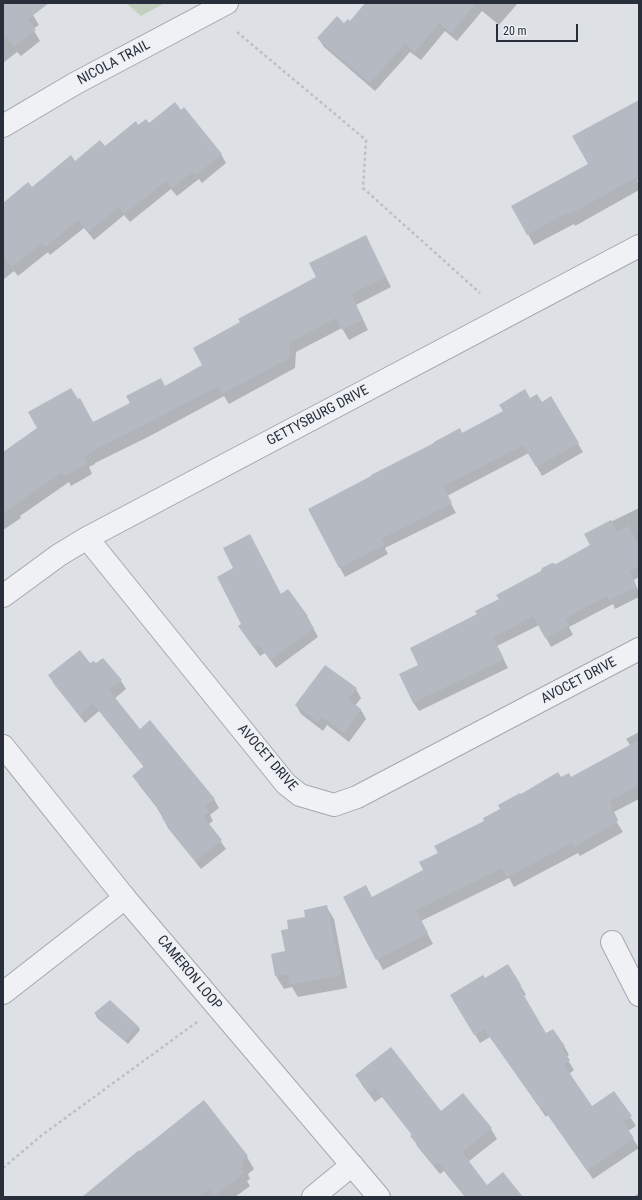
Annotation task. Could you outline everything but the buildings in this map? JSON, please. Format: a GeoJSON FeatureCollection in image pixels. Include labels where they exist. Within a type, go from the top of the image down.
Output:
{"type":"FeatureCollection","features":[{"type":"Feature","properties":{"kind":"street","name":"NICOLA TRAIL"},"geometry":{"type":"LineString","coordinates":[[3,126],[76,83],[227,3]]}},
{"type":"Feature","properties":{"kind":"street","name":"GETTYSBURG DRIVE"},"geometry":{"type":"LineString","coordinates":[[3,596],[59,555],[87,538],[639,246]]}},
{"type":"Feature","properties":{"kind":"street","name":"AVOCET DRIVE"},"geometry":{"type":"LineString","coordinates":[[87,538],[286,784],[300,795],[334,805],[357,797],[639,649]]}},
{"type":"Feature","properties":{"kind":"street","name":"CAMERON LOOP"},"geometry":{"type":"LineString","coordinates":[[3,746],[125,898],[379,1197]]}},
{"type":"Feature","properties":{"kind":"street"},"geometry":{"type":"LineString","coordinates":[[3,994],[125,898]]}},
{"type":"Feature","properties":{"kind":"street"},"geometry":{"type":"LineString","coordinates":[[612,942],[639,995]]}},
{"type":"Feature","properties":{"kind":"street"},"geometry":{"type":"LineString","coordinates":[[313,1197],[352,1165]]}},
{"type":"Feature","properties":{"kind":"path"},"geometry":{"type":"LineString","coordinates":[[237,32],[366,140],[363,188],[480,293]]}},
{"type":"Feature","properties":{"kind":"path"},"geometry":{"type":"LineString","coordinates":[[3,1168],[42,1135],[218,1007]]}},
{"type":"Feature","properties":{"kind":"green space"},"geometry":{"type":"Polygon","coordinates":[[[126,3],[165,3],[141,16],[126,3]]]}}]}
